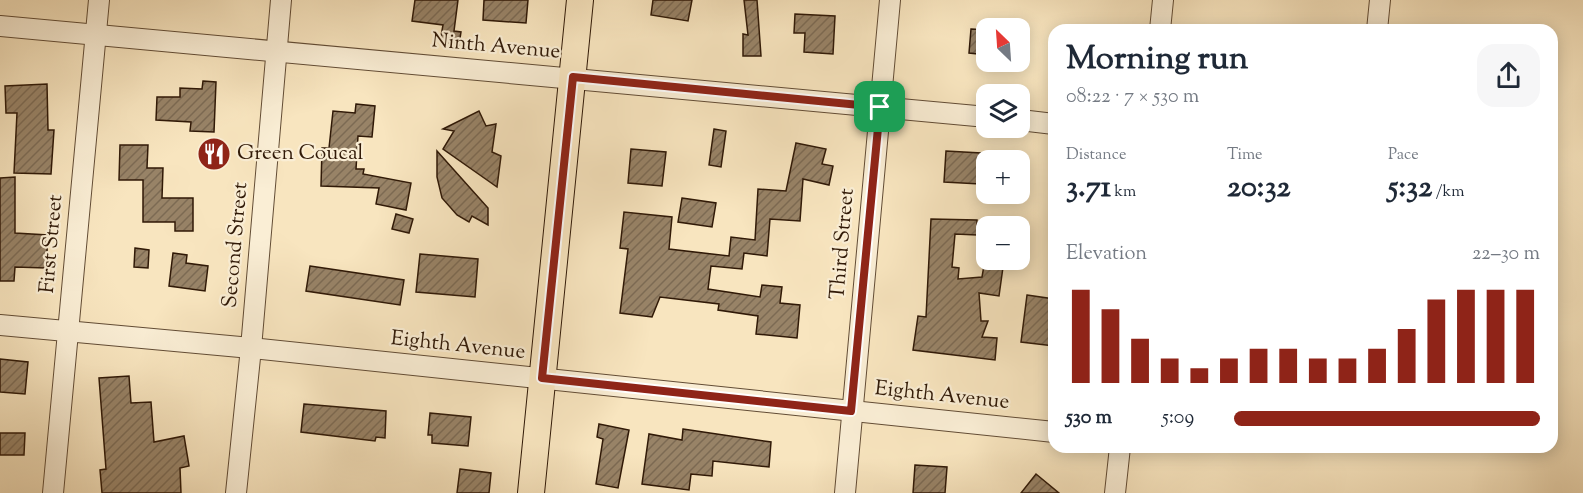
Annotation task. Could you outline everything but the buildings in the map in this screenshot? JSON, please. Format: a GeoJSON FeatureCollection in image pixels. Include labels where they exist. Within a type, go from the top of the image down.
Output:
{"type":"FeatureCollection","features":[{"type":"Feature","properties":{"kind":"main road"},"geometry":{"type":"LineString","coordinates":[[531,493],[580,0]]}},
{"type":"Feature","properties":{"kind":"street","name":"First Street"},"geometry":{"type":"LineString","coordinates":[[53,493],[99,0]]}},
{"type":"Feature","properties":{"kind":"street","name":"Second Street"},"geometry":{"type":"LineString","coordinates":[[236,493],[281,0]]}},
{"type":"Feature","properties":{"kind":"street","name":"Third Street"},"geometry":{"type":"LineString","coordinates":[[845,493],[890,0]]}},
{"type":"Feature","properties":{"kind":"street"},"geometry":{"type":"LineString","coordinates":[[1161,24],[1163,0]]}},
{"type":"Feature","properties":{"kind":"street"},"geometry":{"type":"LineString","coordinates":[[1378,24],[1380,0]]}},
{"type":"Feature","properties":{"kind":"street","name":"Ninth Avenue"},"geometry":{"type":"LineString","coordinates":[[0,26],[573,77],[976,116]]}},
{"type":"Feature","properties":{"kind":"street"},"geometry":{"type":"LineString","coordinates":[[1030,121],[1048,123]]}},
{"type":"Feature","properties":{"kind":"street","name":"Eighth Avenue"},"geometry":{"type":"LineString","coordinates":[[0,325],[251,348],[1048,431]]}},
{"type":"Feature","properties":{"kind":"street"},"geometry":{"type":"LineString","coordinates":[[1115,493],[1119,453]]}},
{"type":"Feature","properties":{"kind":"place","name":"Green Coucal"},"geometry":{"type":"Point","coordinates":[214,154]}},
{"type":"Feature","properties":{"kind":"route"},"geometry":{"type":"LineString","coordinates":[[573,77],[880,107],[851,411],[542,378],[573,77]]}}]}
